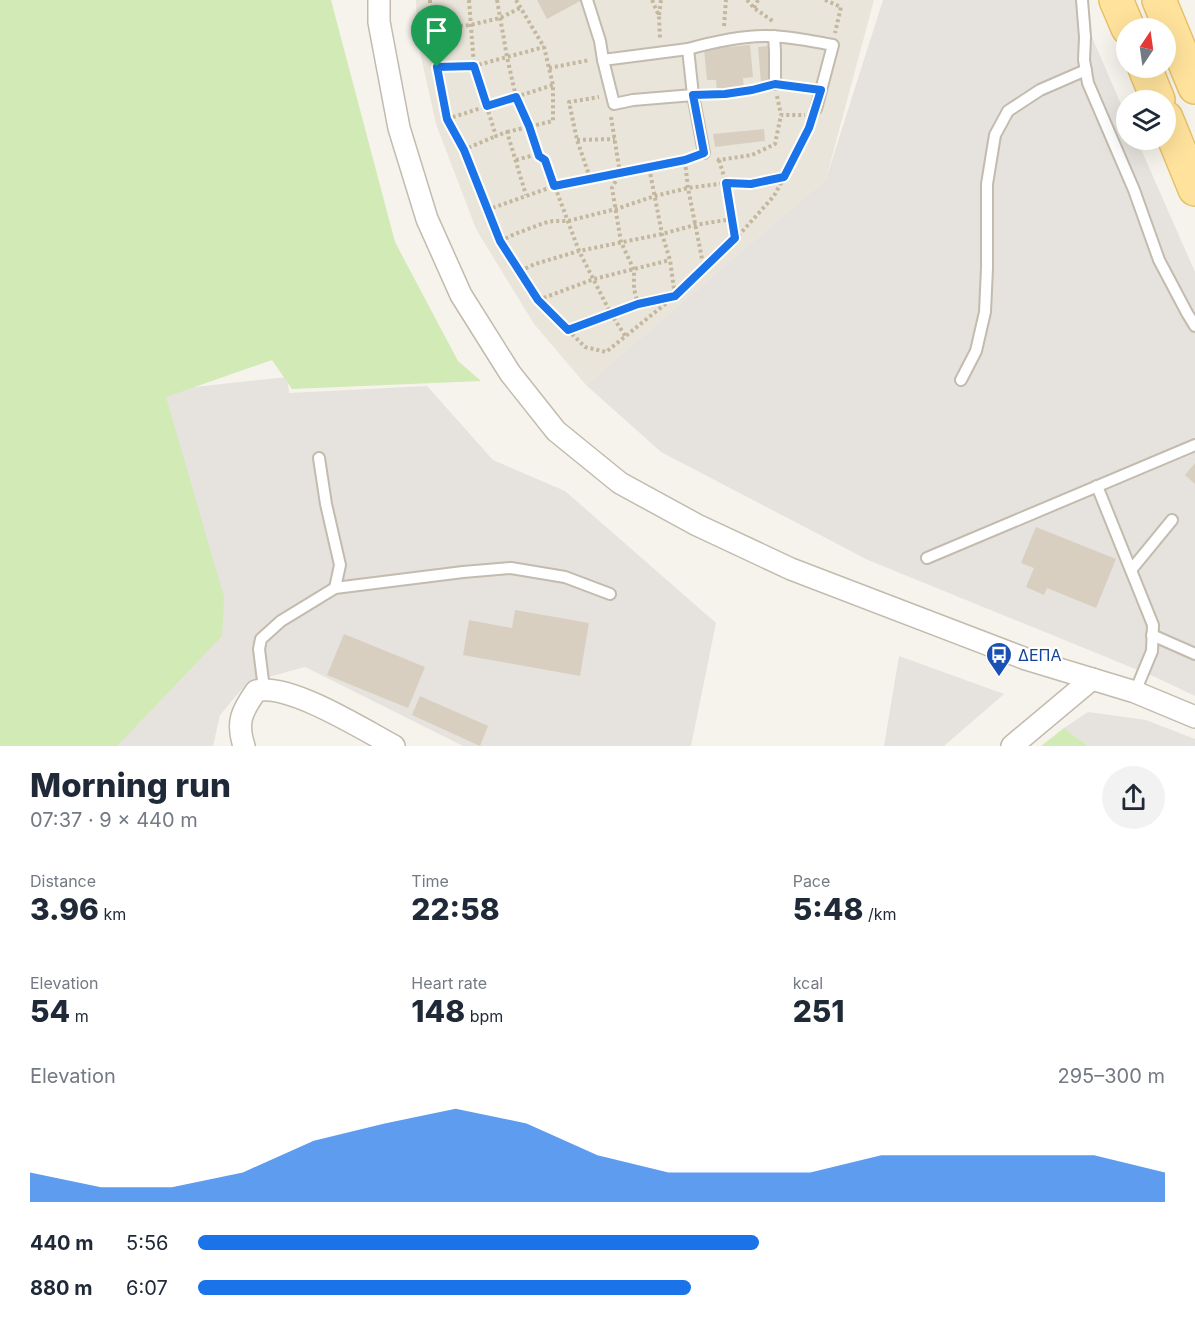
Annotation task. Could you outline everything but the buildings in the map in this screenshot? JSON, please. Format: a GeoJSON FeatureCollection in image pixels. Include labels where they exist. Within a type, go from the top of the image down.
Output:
{"type":"FeatureCollection","features":[{"type":"Feature","properties":{"kind":"main road"},"geometry":{"type":"LineString","coordinates":[[1116,0],[1124,18]]}},
{"type":"Feature","properties":{"kind":"main road"},"geometry":{"type":"LineString","coordinates":[[1159,0],[1195,87]]}},
{"type":"Feature","properties":{"kind":"main road"},"geometry":{"type":"LineString","coordinates":[[1176,142],[1195,189]]}},
{"type":"Feature","properties":{"kind":"street"},"geometry":{"type":"LineString","coordinates":[[379,0],[379,22],[399,128],[427,219],[461,296],[510,373],[556,430],[620,483],[697,525],[791,569],[1026,659],[1135,692],[1195,717]]}},
{"type":"Feature","properties":{"kind":"street"},"geometry":{"type":"LineString","coordinates":[[1012,746],[1092,679]]}},
{"type":"Feature","properties":{"kind":"street"},"geometry":{"type":"LineString","coordinates":[[244,746],[240,733],[242,717],[256,691],[264,689],[280,691],[322,707],[394,746]]}},
{"type":"Feature","properties":{"kind":"lane"},"geometry":{"type":"LineString","coordinates":[[587,0],[600,41],[601,60],[614,105],[633,100],[693,95]]}},
{"type":"Feature","properties":{"kind":"lane"},"geometry":{"type":"LineString","coordinates":[[1082,0],[1084,60],[1088,83],[1134,190],[1160,260],[1195,326]]}},
{"type":"Feature","properties":{"kind":"lane"},"geometry":{"type":"LineString","coordinates":[[601,60],[688,49],[710,42],[766,36],[832,45],[816,109]]}},
{"type":"Feature","properties":{"kind":"lane"},"geometry":{"type":"LineString","coordinates":[[774,36],[775,84]]}},
{"type":"Feature","properties":{"kind":"lane"},"geometry":{"type":"LineString","coordinates":[[688,49],[693,95],[704,153]]}},
{"type":"Feature","properties":{"kind":"lane"},"geometry":{"type":"LineString","coordinates":[[961,380],[976,351],[985,312],[987,184],[995,135],[1008,111],[1040,90],[1086,70]]}},
{"type":"Feature","properties":{"kind":"lane"},"geometry":{"type":"LineString","coordinates":[[927,558],[1195,445]]}},
{"type":"Feature","properties":{"kind":"lane"},"geometry":{"type":"LineString","coordinates":[[319,458],[326,504],[340,565],[335,588]]}},
{"type":"Feature","properties":{"kind":"lane"},"geometry":{"type":"LineString","coordinates":[[1097,486],[1152,625],[1152,651],[1135,692]]}},
{"type":"Feature","properties":{"kind":"lane"},"geometry":{"type":"LineString","coordinates":[[1131,570],[1172,520]]}},
{"type":"Feature","properties":{"kind":"lane"},"geometry":{"type":"LineString","coordinates":[[264,689],[259,649],[261,639],[281,621],[335,588],[511,568],[565,577],[610,594]]}},
{"type":"Feature","properties":{"kind":"lane"},"geometry":{"type":"LineString","coordinates":[[1152,635],[1195,654]]}},
{"type":"Feature","properties":{"kind":"path"},"geometry":{"type":"LineString","coordinates":[[430,0],[430,29],[447,119],[464,150],[500,241],[538,300],[585,347],[606,352],[675,296],[735,238],[774,196],[800,148],[816,109]]}},
{"type":"Feature","properties":{"kind":"path"},"geometry":{"type":"LineString","coordinates":[[469,0],[474,66],[496,136]]}},
{"type":"Feature","properties":{"kind":"path"},"geometry":{"type":"LineString","coordinates":[[497,0],[516,97],[538,154],[545,160],[579,251],[611,314],[626,336]]}},
{"type":"Feature","properties":{"kind":"path"},"geometry":{"type":"LineString","coordinates":[[464,150],[507,132],[553,121],[553,85],[544,47],[516,0]]}},
{"type":"Feature","properties":{"kind":"path"},"geometry":{"type":"LineString","coordinates":[[652,0],[658,16]]}},
{"type":"Feature","properties":{"kind":"path"},"geometry":{"type":"LineString","coordinates":[[661,0],[658,16],[661,52]]}},
{"type":"Feature","properties":{"kind":"path"},"geometry":{"type":"LineString","coordinates":[[723,41],[726,0]]}},
{"type":"Feature","properties":{"kind":"path"},"geometry":{"type":"LineString","coordinates":[[747,0],[754,8],[758,0]]}},
{"type":"Feature","properties":{"kind":"path"},"geometry":{"type":"LineString","coordinates":[[825,0],[841,7],[832,45]]}},
{"type":"Feature","properties":{"kind":"path"},"geometry":{"type":"LineString","coordinates":[[430,29],[470,25],[500,18],[520,8]]}},
{"type":"Feature","properties":{"kind":"path"},"geometry":{"type":"LineString","coordinates":[[437,67],[474,66],[544,47]]}},
{"type":"Feature","properties":{"kind":"path"},"geometry":{"type":"LineString","coordinates":[[549,68],[585,60],[601,60]]}},
{"type":"Feature","properties":{"kind":"path"},"geometry":{"type":"LineString","coordinates":[[693,95],[725,94],[775,84],[821,90]]}},
{"type":"Feature","properties":{"kind":"path"},"geometry":{"type":"LineString","coordinates":[[447,119],[553,85]]}},
{"type":"Feature","properties":{"kind":"path"},"geometry":{"type":"LineString","coordinates":[[590,178],[577,140],[569,102],[606,96]]}},
{"type":"Feature","properties":{"kind":"path"},"geometry":{"type":"LineString","coordinates":[[609,107],[620,173],[612,188],[621,242],[634,270],[634,289],[638,304]]}},
{"type":"Feature","properties":{"kind":"path"},"geometry":{"type":"LineString","coordinates":[[487,210],[554,186],[685,160],[704,153],[719,160],[752,155],[775,144],[781,115],[804,115],[816,109]]}},
{"type":"Feature","properties":{"kind":"path"},"geometry":{"type":"LineString","coordinates":[[507,132],[526,195]]}},
{"type":"Feature","properties":{"kind":"path"},"geometry":{"type":"LineString","coordinates":[[577,140],[615,139]]}},
{"type":"Feature","properties":{"kind":"path"},"geometry":{"type":"LineString","coordinates":[[516,160],[538,154]]}},
{"type":"Feature","properties":{"kind":"path"},"geometry":{"type":"LineString","coordinates":[[685,160],[688,188],[704,269]]}},
{"type":"Feature","properties":{"kind":"path"},"geometry":{"type":"LineString","coordinates":[[719,160],[726,183],[735,238]]}},
{"type":"Feature","properties":{"kind":"path"},"geometry":{"type":"LineString","coordinates":[[649,167],[662,234],[670,260],[675,296]]}},
{"type":"Feature","properties":{"kind":"path"},"geometry":{"type":"LineString","coordinates":[[500,241],[544,223],[568,221],[688,188],[726,183],[751,184],[784,177]]}},
{"type":"Feature","properties":{"kind":"path"},"geometry":{"type":"LineString","coordinates":[[520,271],[535,264],[579,251],[732,219]]}},
{"type":"Feature","properties":{"kind":"path"},"geometry":{"type":"LineString","coordinates":[[538,300],[594,279],[670,260]]}},
{"type":"Feature","properties":{"kind":"path"},"geometry":{"type":"LineString","coordinates":[[568,330],[638,304],[675,296]]}},
{"type":"Feature","properties":{"kind":"shaded area"},"geometry":{"type":"Polygon","coordinates":[[[416,0],[874,0],[826,179],[586,385],[534,324],[476,229],[436,124],[417,39],[416,0]]]}},
{"type":"Feature","properties":{"kind":"shaded area"},"geometry":{"type":"Polygon","coordinates":[[[883,0],[1076,0],[1116,93],[1116,150],[1141,150],[1195,272],[1195,696],[1155,677],[868,560],[661,452],[586,385],[826,179],[883,0]]]}},
{"type":"Feature","properties":{"kind":"shaded area"},"geometry":{"type":"Polygon","coordinates":[[[287,377],[289,393],[427,386],[493,460],[565,491],[716,623],[691,746],[463,746],[305,667],[247,683],[220,715],[213,746],[116,746],[158,391],[287,377]]]}},
{"type":"Feature","properties":{"kind":"shaded area"},"geometry":{"type":"Polygon","coordinates":[[[899,656],[1004,694],[944,746],[884,746],[899,656]]]}},
{"type":"Feature","properties":{"kind":"shaded area"},"geometry":{"type":"Polygon","coordinates":[[[1088,712],[1146,720],[1195,739],[1195,746],[1088,746],[1064,728],[1088,712]]]}},
{"type":"Feature","properties":{"kind":"green space"},"geometry":{"type":"Polygon","coordinates":[[[0,0],[331,0],[395,242],[458,361],[481,381],[292,389],[272,360],[166,397],[224,597],[222,636],[117,746],[0,746],[0,0]]]}},
{"type":"Feature","properties":{"kind":"green space"},"geometry":{"type":"Polygon","coordinates":[[[1064,728],[1088,746],[1041,746],[1064,728]]]}},
{"type":"Feature","properties":{"kind":"place","name":"ΔΕΠΑ"},"geometry":{"type":"Point","coordinates":[999,678]}},
{"type":"Feature","properties":{"kind":"route"},"geometry":{"type":"LineString","coordinates":[[474,66],[487,106],[516,97],[539,156],[545,160],[554,186],[685,160],[704,153],[693,95],[725,94],[775,84],[821,90],[809,128],[784,177],[751,184],[726,183],[735,238],[675,296],[638,304],[568,330],[538,300],[500,241],[464,150],[447,119],[437,67],[474,66]]}}]}
